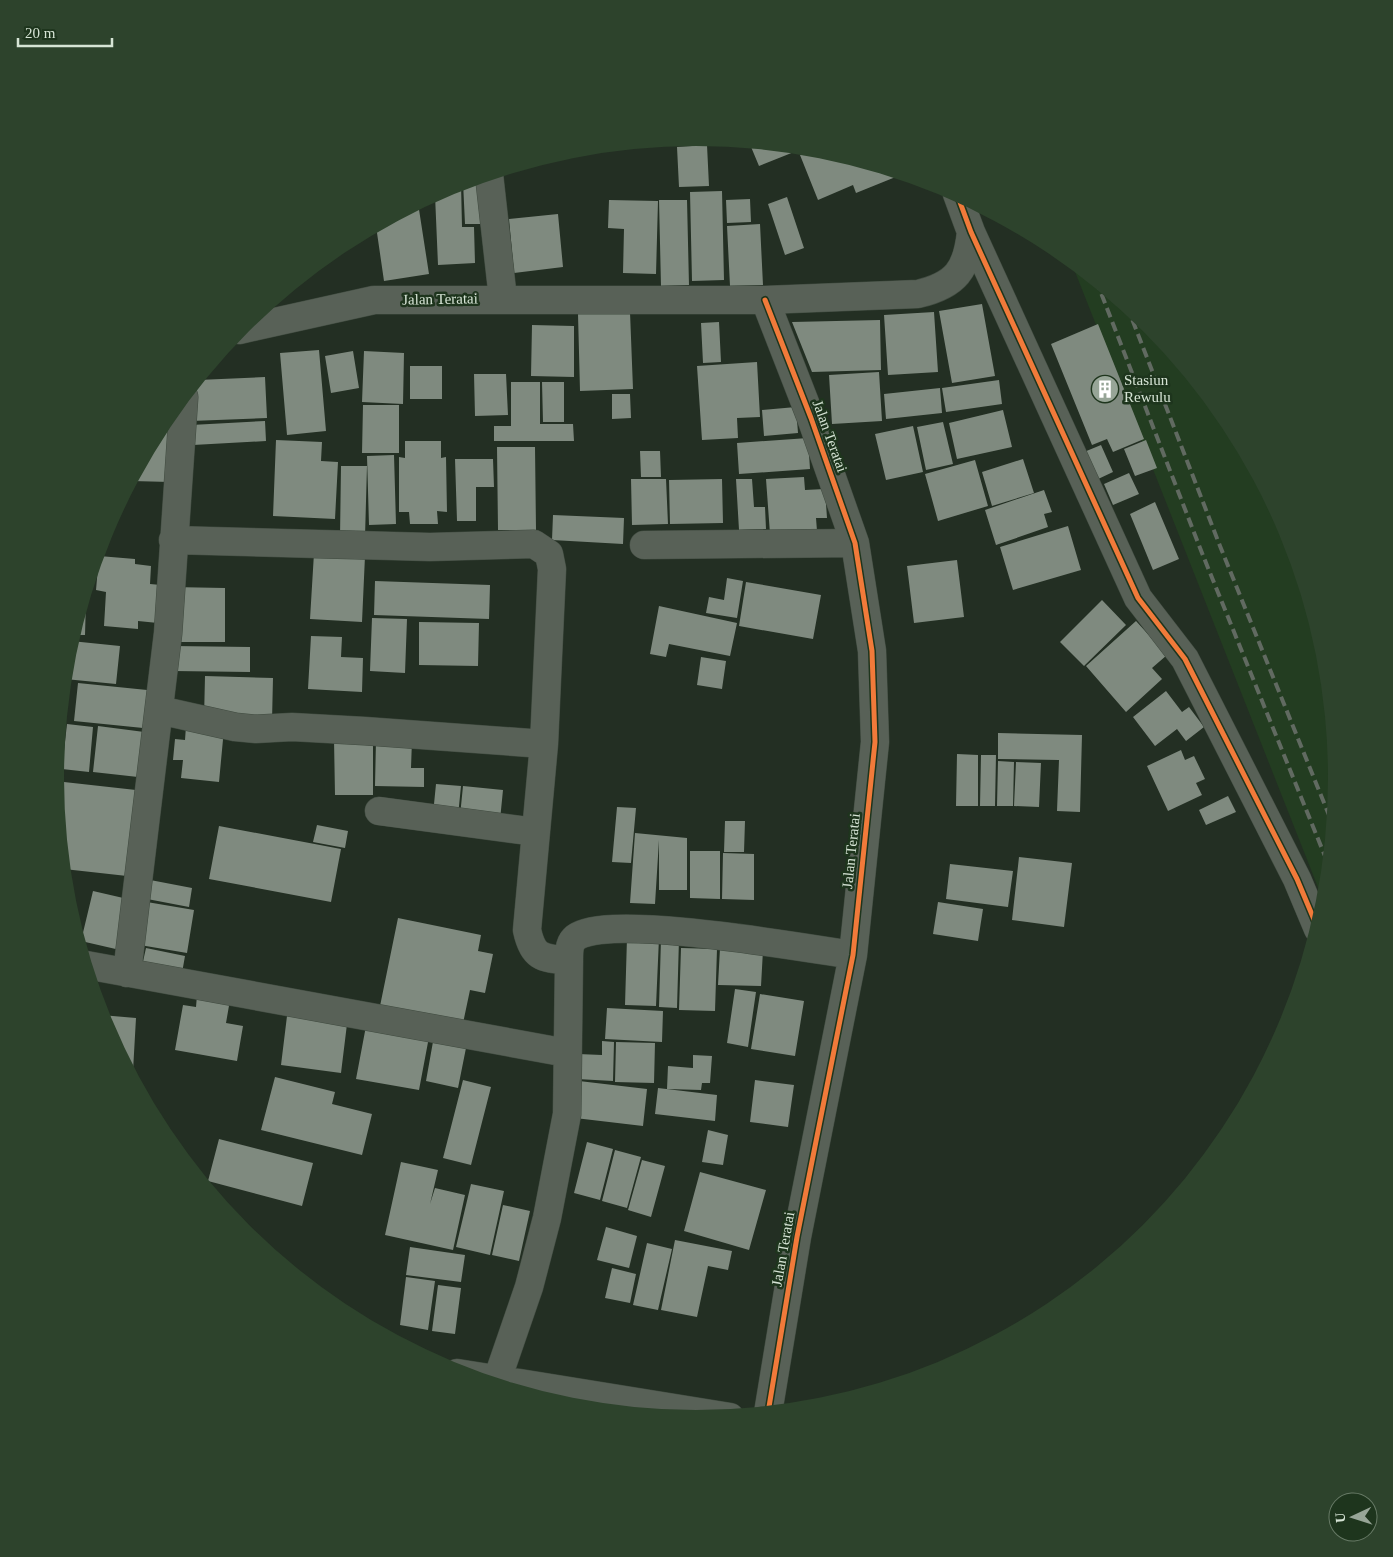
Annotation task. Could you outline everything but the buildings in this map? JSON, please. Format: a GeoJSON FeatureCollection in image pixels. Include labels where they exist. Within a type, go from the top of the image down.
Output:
{"type":"FeatureCollection","features":[{"type":"Feature","properties":{"kind":"street"},"geometry":{"type":"LineString","coordinates":[[490,180],[503,299]]}},
{"type":"Feature","properties":{"kind":"street"},"geometry":{"type":"LineString","coordinates":[[961,204],[971,232],[1138,598],[1185,659],[1297,879],[1313,918]]}},
{"type":"Feature","properties":{"kind":"street","name":"Jalan Teratai"},"geometry":{"type":"LineString","coordinates":[[254,327],[374,300],[765,300],[918,294],[935,290],[951,282],[962,269],[969,252],[971,232]]}},
{"type":"Feature","properties":{"kind":"street","name":"Jalan Teratai"},"geometry":{"type":"LineString","coordinates":[[765,300],[811,418],[855,543],[872,651],[875,742],[854,955],[797,1237],[769,1407]]}},
{"type":"Feature","properties":{"kind":"street"},"geometry":{"type":"LineString","coordinates":[[127,972],[168,632],[183,409]]}},
{"type":"Feature","properties":{"kind":"street"},"geometry":{"type":"LineString","coordinates":[[173,540],[430,547],[534,544],[543,548],[549,554],[552,569],[544,744],[527,930],[530,946],[540,955],[569,961]]}},
{"type":"Feature","properties":{"kind":"street"},"geometry":{"type":"LineString","coordinates":[[644,545],[855,543]]}},
{"type":"Feature","properties":{"kind":"street"},"geometry":{"type":"LineString","coordinates":[[159,710],[242,728],[292,727],[544,744]]}},
{"type":"Feature","properties":{"kind":"street"},"geometry":{"type":"LineString","coordinates":[[379,812],[536,832]]}},
{"type":"Feature","properties":{"kind":"street"},"geometry":{"type":"LineString","coordinates":[[497,1379],[529,1287],[547,1218],[566,1114],[569,961],[570,945],[574,938],[585,933],[608,929],[649,929],[707,934],[854,955]]}},
{"type":"Feature","properties":{"kind":"street"},"geometry":{"type":"LineString","coordinates":[[92,966],[568,1053]]}},
{"type":"Feature","properties":{"kind":"street"},"geometry":{"type":"LineString","coordinates":[[503,1381],[692,1411]]}},
{"type":"Feature","properties":{"kind":"shaded area","name":"Stasiun Rewulu"},"geometry":{"type":"Polygon","coordinates":[[[1075,272],[1114,303],[1144,331],[1198,393],[1223,427],[1244,462],[1281,536],[1296,575],[1308,615],[1324,696],[1328,737],[1328,820],[1319,890],[1075,272]]]}},
{"type":"Feature","properties":{"kind":"railway"},"geometry":{"type":"LineString","coordinates":[[1101,292],[1202,553],[1325,855]]}},
{"type":"Feature","properties":{"kind":"railway"},"geometry":{"type":"LineString","coordinates":[[1133,320],[1220,546],[1328,813]]}},
{"type":"Feature","properties":{"kind":"cycle path"},"geometry":{"type":"LineString","coordinates":[[961,204],[971,232],[1138,598],[1185,659],[1297,879],[1313,918]]}},
{"type":"Feature","properties":{"kind":"cycle path"},"geometry":{"type":"LineString","coordinates":[[765,300],[811,418],[855,543],[872,651],[875,742],[853,955],[797,1237],[769,1407]]}},
{"type":"Feature","properties":{"kind":"place","name":"Stasiun Rewulu"},"geometry":{"type":"Point","coordinates":[1105,389]}}]}
